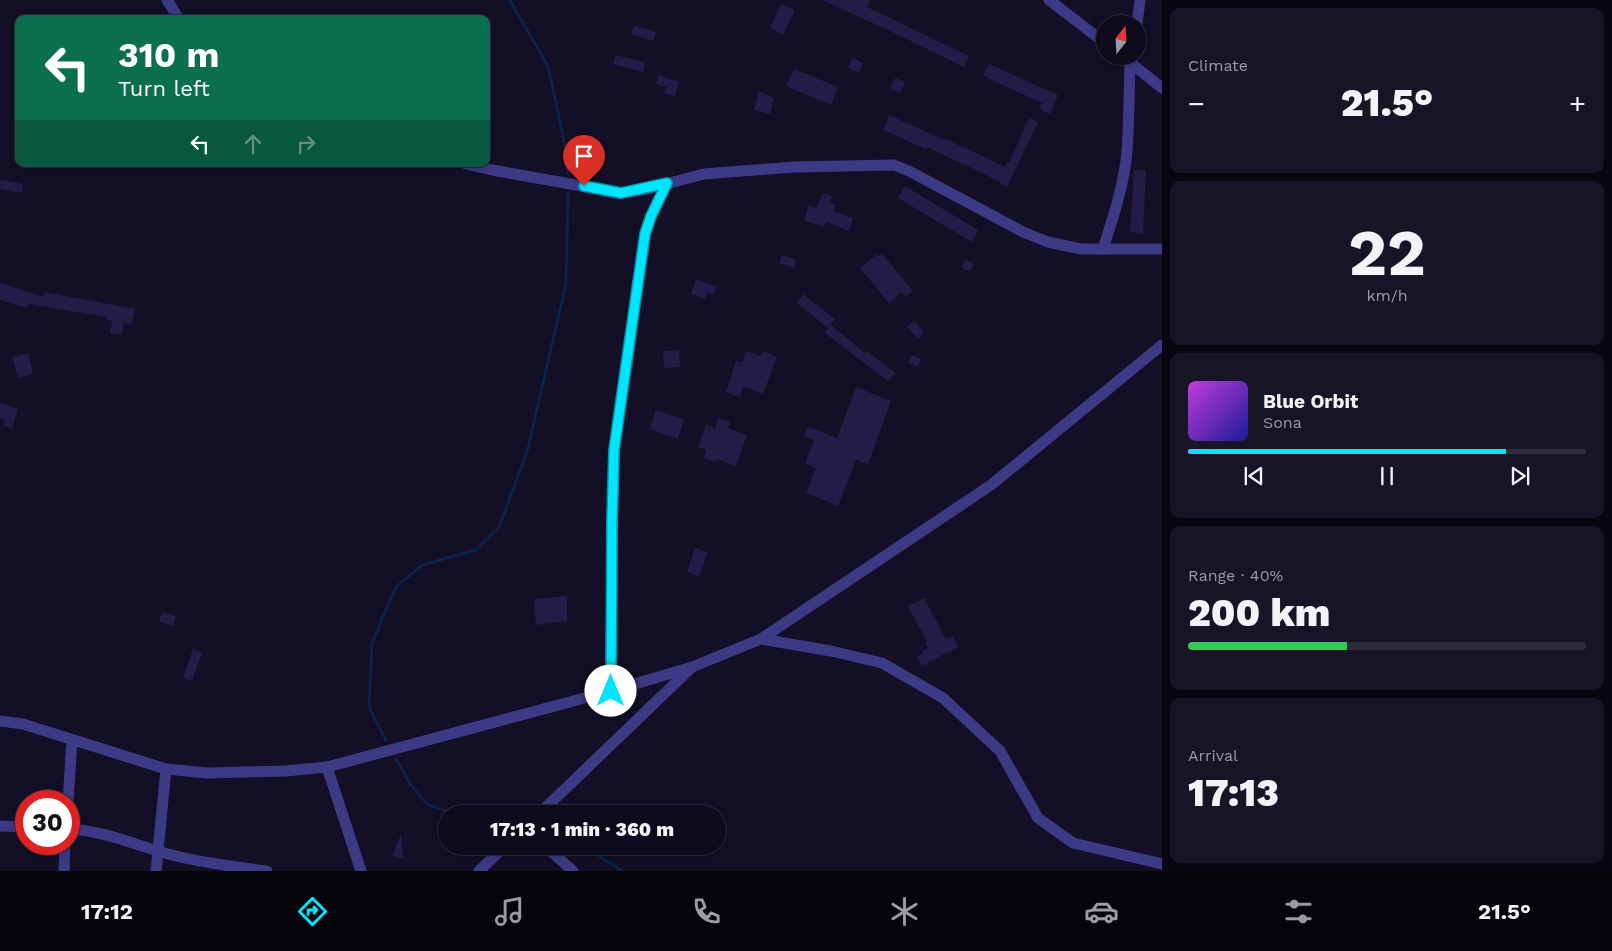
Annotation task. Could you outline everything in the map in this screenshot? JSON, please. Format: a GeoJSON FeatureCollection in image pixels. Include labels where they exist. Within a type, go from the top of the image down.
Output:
{"type":"FeatureCollection","features":[{"type":"Feature","properties":{"kind":"street"},"geometry":{"type":"LineString","coordinates":[[167,0],[176,15]]}},
{"type":"Feature","properties":{"kind":"street"},"geometry":{"type":"LineString","coordinates":[[1049,0],[1096,36]]}},
{"type":"Feature","properties":{"kind":"street"},"geometry":{"type":"LineString","coordinates":[[1138,15],[1140,0]]}},
{"type":"Feature","properties":{"kind":"street"},"geometry":{"type":"LineString","coordinates":[[1103,249],[1115,210],[1127,152],[1128,65]]}},
{"type":"Feature","properties":{"kind":"street"},"geometry":{"type":"LineString","coordinates":[[1136,65],[1162,88]]}},
{"type":"Feature","properties":{"kind":"street"},"geometry":{"type":"LineString","coordinates":[[479,167],[621,193],[704,174],[794,167],[894,165],[909,170],[1023,232],[1048,242],[1070,248],[1162,249]]}},
{"type":"Feature","properties":{"kind":"street"},"geometry":{"type":"LineString","coordinates":[[611,691],[614,450],[645,234],[651,216],[667,183]]}},
{"type":"Feature","properties":{"kind":"street"},"geometry":{"type":"LineString","coordinates":[[2,719],[24,724],[166,769],[207,773],[286,771],[327,766],[611,691],[692,667],[760,639],[990,485],[1162,345]]}},
{"type":"Feature","properties":{"kind":"street"},"geometry":{"type":"LineString","coordinates":[[760,639],[882,663],[943,698],[1000,751],[1038,818],[1046,826],[1073,843],[1162,864]]}},
{"type":"Feature","properties":{"kind":"street"},"geometry":{"type":"LineString","coordinates":[[548,805],[692,667]]}},
{"type":"Feature","properties":{"kind":"street"},"geometry":{"type":"LineString","coordinates":[[69,790],[72,740]]}},
{"type":"Feature","properties":{"kind":"street"},"geometry":{"type":"LineString","coordinates":[[327,766],[361,871]]}},
{"type":"Feature","properties":{"kind":"street"},"geometry":{"type":"LineString","coordinates":[[156,871],[166,769]]}},
{"type":"Feature","properties":{"kind":"street"},"geometry":{"type":"LineString","coordinates":[[0,826],[15,827]]}},
{"type":"Feature","properties":{"kind":"street"},"geometry":{"type":"LineString","coordinates":[[80,830],[113,836],[158,851],[228,866],[267,871]]}},
{"type":"Feature","properties":{"kind":"street"},"geometry":{"type":"LineString","coordinates":[[64,871],[65,855]]}},
{"type":"Feature","properties":{"kind":"street"},"geometry":{"type":"LineString","coordinates":[[479,871],[496,855]]}},
{"type":"Feature","properties":{"kind":"street"},"geometry":{"type":"LineString","coordinates":[[555,855],[573,871]]}},
{"type":"Feature","properties":{"kind":"building"},"geometry":{"type":"Polygon","coordinates":[[[822,0],[870,0],[867,7],[969,56],[964,67],[822,0]]]}},
{"type":"Feature","properties":{"kind":"building"},"geometry":{"type":"Polygon","coordinates":[[[781,4],[795,10],[783,35],[770,28],[781,4]]]}},
{"type":"Feature","properties":{"kind":"building"},"geometry":{"type":"Polygon","coordinates":[[[634,26],[656,32],[653,41],[631,34],[634,26]]]}},
{"type":"Feature","properties":{"kind":"building"},"geometry":{"type":"Polygon","coordinates":[[[615,55],[645,62],[643,72],[613,64],[615,55]]]}},
{"type":"Feature","properties":{"kind":"building"},"geometry":{"type":"Polygon","coordinates":[[[853,58],[863,63],[859,73],[848,68],[853,58]]]}},
{"type":"Feature","properties":{"kind":"building"},"geometry":{"type":"Polygon","coordinates":[[[989,64],[1058,95],[1050,114],[1039,109],[1042,103],[983,76],[989,64]]]}},
{"type":"Feature","properties":{"kind":"building"},"geometry":{"type":"Polygon","coordinates":[[[794,69],[838,87],[831,105],[786,86],[794,69]]]}},
{"type":"Feature","properties":{"kind":"building"},"geometry":{"type":"Polygon","coordinates":[[[659,75],[679,82],[675,96],[664,93],[666,87],[656,84],[659,75]]]}},
{"type":"Feature","properties":{"kind":"building"},"geometry":{"type":"Polygon","coordinates":[[[895,78],[905,82],[900,93],[890,88],[895,78]]]}},
{"type":"Feature","properties":{"kind":"building"},"geometry":{"type":"Polygon","coordinates":[[[759,91],[774,98],[770,114],[754,110],[759,91]]]}},
{"type":"Feature","properties":{"kind":"building"},"geometry":{"type":"Polygon","coordinates":[[[889,115],[1005,167],[1007,162],[1009,163],[1028,120],[1031,118],[1038,122],[1007,187],[1000,184],[1001,182],[927,147],[926,149],[883,130],[889,115]]]}},
{"type":"Feature","properties":{"kind":"building"},"geometry":{"type":"Polygon","coordinates":[[[1134,170],[1146,170],[1143,234],[1130,232],[1134,170]]]}},
{"type":"Feature","properties":{"kind":"building"},"geometry":{"type":"Polygon","coordinates":[[[0,180],[23,184],[22,193],[0,189],[0,180]]]}},
{"type":"Feature","properties":{"kind":"building"},"geometry":{"type":"Polygon","coordinates":[[[905,186],[978,230],[972,242],[898,198],[905,186]]]}},
{"type":"Feature","properties":{"kind":"building"},"geometry":{"type":"Polygon","coordinates":[[[822,193],[832,196],[830,203],[836,204],[833,211],[853,218],[849,231],[826,222],[824,227],[804,220],[809,205],[817,208],[822,193]]]}},
{"type":"Feature","properties":{"kind":"building"},"geometry":{"type":"Polygon","coordinates":[[[877,254],[879,256],[882,254],[913,291],[906,297],[902,292],[889,303],[860,268],[877,254]]]}},
{"type":"Feature","properties":{"kind":"building"},"geometry":{"type":"Polygon","coordinates":[[[782,255],[796,260],[794,268],[779,263],[782,255]]]}},
{"type":"Feature","properties":{"kind":"building"},"geometry":{"type":"Polygon","coordinates":[[[966,259],[974,264],[969,272],[961,267],[966,259]]]}},
{"type":"Feature","properties":{"kind":"building"},"geometry":{"type":"Polygon","coordinates":[[[696,279],[717,287],[714,295],[707,293],[705,299],[691,294],[696,279]]]}},
{"type":"Feature","properties":{"kind":"building"},"geometry":{"type":"Polygon","coordinates":[[[0,283],[44,297],[45,292],[135,309],[132,324],[124,323],[122,335],[110,333],[112,321],[107,320],[107,317],[28,304],[27,308],[0,300],[0,283]]]}},
{"type":"Feature","properties":{"kind":"building"},"geometry":{"type":"Polygon","coordinates":[[[803,294],[835,319],[828,328],[797,303],[803,294]]]}},
{"type":"Feature","properties":{"kind":"building"},"geometry":{"type":"Polygon","coordinates":[[[914,321],[924,332],[918,339],[907,327],[914,321]]]}},
{"type":"Feature","properties":{"kind":"building"},"geometry":{"type":"Polygon","coordinates":[[[831,325],[865,353],[867,351],[895,373],[888,381],[825,333],[831,325]]]}},
{"type":"Feature","properties":{"kind":"building"},"geometry":{"type":"Polygon","coordinates":[[[679,350],[680,367],[664,368],[663,351],[679,350]]]}},
{"type":"Feature","properties":{"kind":"building"},"geometry":{"type":"Polygon","coordinates":[[[746,351],[761,356],[763,351],[777,357],[763,394],[743,386],[740,397],[726,392],[736,361],[742,363],[746,351]]]}},
{"type":"Feature","properties":{"kind":"building"},"geometry":{"type":"Polygon","coordinates":[[[28,353],[33,374],[18,378],[12,357],[28,353]]]}},
{"type":"Feature","properties":{"kind":"building"},"geometry":{"type":"Polygon","coordinates":[[[912,355],[921,359],[918,367],[908,363],[912,355]]]}},
{"type":"Feature","properties":{"kind":"building"},"geometry":{"type":"Polygon","coordinates":[[[856,387],[891,401],[868,464],[856,460],[838,506],[806,493],[816,468],[805,463],[814,440],[804,436],[808,427],[837,438],[856,387]]]}},
{"type":"Feature","properties":{"kind":"building"},"geometry":{"type":"Polygon","coordinates":[[[0,403],[18,409],[12,428],[3,426],[5,420],[0,418],[0,403]]]}},
{"type":"Feature","properties":{"kind":"building"},"geometry":{"type":"Polygon","coordinates":[[[656,410],[684,419],[678,439],[649,429],[656,410]]]}},
{"type":"Feature","properties":{"kind":"building"},"geometry":{"type":"Polygon","coordinates":[[[718,418],[730,422],[728,428],[747,435],[736,466],[717,459],[716,462],[704,458],[706,450],[698,447],[706,424],[715,428],[718,418]]]}},
{"type":"Feature","properties":{"kind":"building"},"geometry":{"type":"Polygon","coordinates":[[[695,548],[708,552],[699,577],[687,572],[695,548]]]}},
{"type":"Feature","properties":{"kind":"building"},"geometry":{"type":"Polygon","coordinates":[[[567,596],[567,621],[536,625],[534,599],[567,596]]]}},
{"type":"Feature","properties":{"kind":"building"},"geometry":{"type":"Polygon","coordinates":[[[924,598],[946,639],[953,636],[958,647],[922,666],[917,657],[928,648],[925,643],[927,642],[908,606],[924,598]]]}},
{"type":"Feature","properties":{"kind":"building"},"geometry":{"type":"Polygon","coordinates":[[[162,612],[176,616],[173,626],[159,621],[162,612]]]}},
{"type":"Feature","properties":{"kind":"building"},"geometry":{"type":"Polygon","coordinates":[[[193,649],[202,652],[192,681],[183,678],[193,649]]]}},
{"type":"Feature","properties":{"kind":"building"},"geometry":{"type":"Polygon","coordinates":[[[401,834],[403,858],[392,856],[401,834]]]}},
{"type":"Feature","properties":{"kind":"waterway"},"geometry":{"type":"LineString","coordinates":[[510,0],[548,66],[568,159],[568,174]]}},
{"type":"Feature","properties":{"kind":"waterway"},"geometry":{"type":"LineString","coordinates":[[386,740],[369,707],[372,643],[396,587],[422,565],[476,550],[499,527],[527,452],[566,284],[568,193]]}},
{"type":"Feature","properties":{"kind":"waterway"},"geometry":{"type":"LineString","coordinates":[[396,759],[410,784],[428,805],[438,808]]}},
{"type":"Feature","properties":{"kind":"waterway"},"geometry":{"type":"LineString","coordinates":[[598,855],[622,871]]}},
{"type":"Feature","properties":{"kind":"route"},"geometry":{"type":"LineString","coordinates":[[584,186],[621,193],[647,189],[667,183],[651,216],[645,234],[614,450],[611,691]]}}]}
